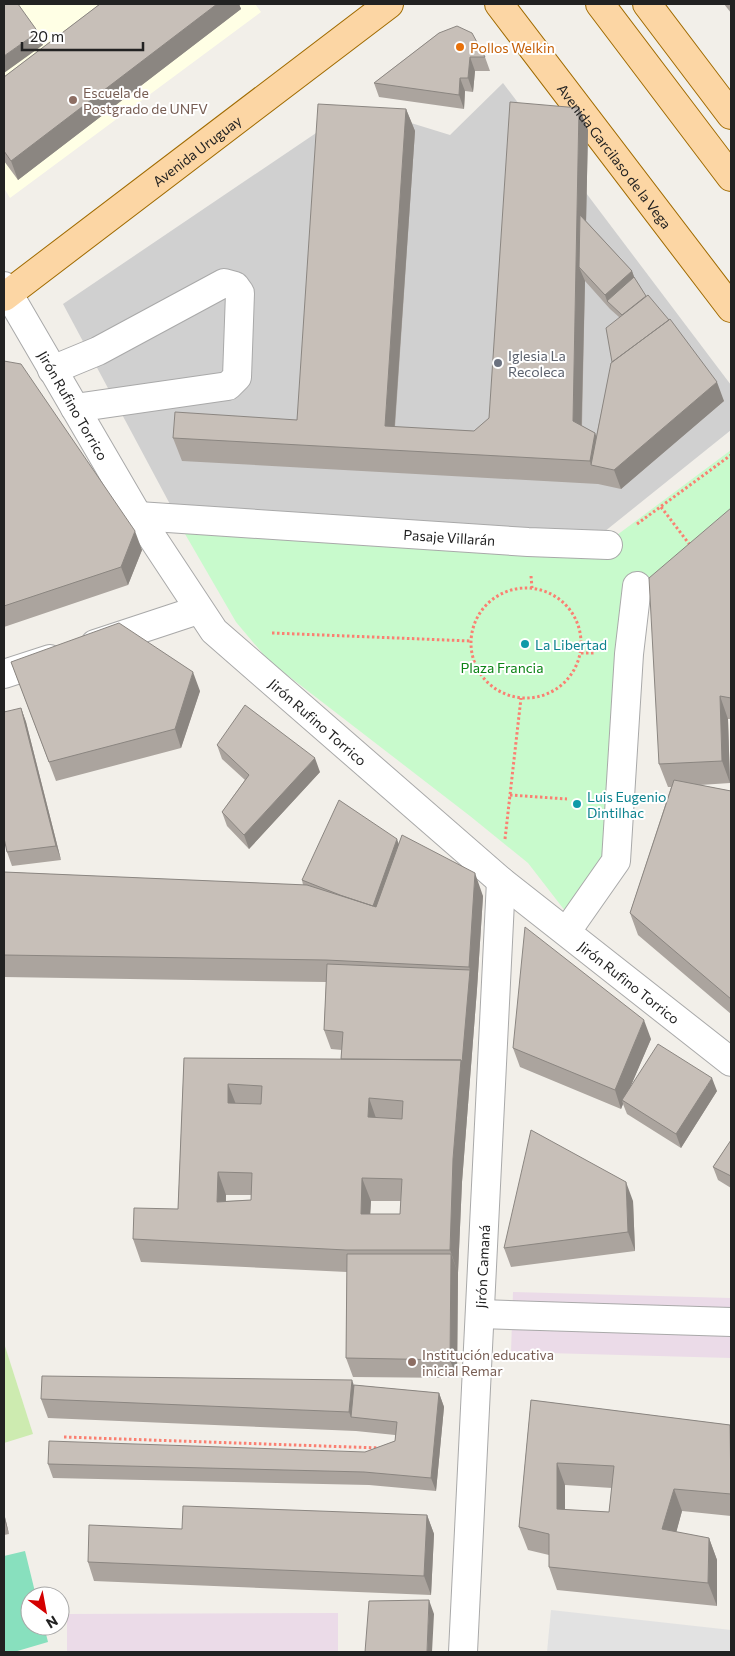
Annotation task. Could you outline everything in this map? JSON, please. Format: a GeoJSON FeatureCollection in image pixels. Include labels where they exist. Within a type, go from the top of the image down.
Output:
{"type":"FeatureCollection","features":[{"type":"Feature","properties":{"kind":"main road","name":"Avenida Uruguay"},"geometry":{"type":"LineString","coordinates":[[5,292],[389,4]]}},
{"type":"Feature","properties":{"kind":"main road","name":"Avenida Garcilaso de la Vega"},"geometry":{"type":"LineString","coordinates":[[499,4],[731,308]]}},
{"type":"Feature","properties":{"kind":"main road"},"geometry":{"type":"LineString","coordinates":[[600,4],[731,177]]}},
{"type":"Feature","properties":{"kind":"main road"},"geometry":{"type":"LineString","coordinates":[[647,4],[731,115]]}},
{"type":"Feature","properties":{"kind":"street"},"geometry":{"type":"LineString","coordinates":[[52,370],[98,351],[224,283],[235,286],[240,293],[237,377],[228,386],[75,408]]}},
{"type":"Feature","properties":{"kind":"street","name":"Jirón Rufino Torrico"},"geometry":{"type":"LineString","coordinates":[[5,292],[138,516],[206,620],[501,881],[567,931],[731,1062]]}},
{"type":"Feature","properties":{"kind":"street","name":"Pasaje Villarán"},"geometry":{"type":"LineString","coordinates":[[138,516],[528,542],[608,545]]}},
{"type":"Feature","properties":{"kind":"street"},"geometry":{"type":"LineString","coordinates":[[567,931],[616,861],[630,654],[637,586]]}},
{"type":"Feature","properties":{"kind":"street"},"geometry":{"type":"LineString","coordinates":[[4,674],[206,620]]}},
{"type":"Feature","properties":{"kind":"street","name":"Jirón Camaná"},"geometry":{"type":"LineString","coordinates":[[463,1652],[501,881]]}},
{"type":"Feature","properties":{"kind":"street"},"geometry":{"type":"LineString","coordinates":[[480,1314],[731,1322]]}},
{"type":"Feature","properties":{"kind":"path"},"geometry":{"type":"LineString","coordinates":[[608,545],[731,455]]}},
{"type":"Feature","properties":{"kind":"path"},"geometry":{"type":"LineString","coordinates":[[661,507],[690,546]]}},
{"type":"Feature","properties":{"kind":"path"},"geometry":{"type":"LineString","coordinates":[[683,552],[697,541]]}},
{"type":"Feature","properties":{"kind":"path"},"geometry":{"type":"LineString","coordinates":[[532,588],[550,592],[565,603],[576,618],[581,635],[581,653],[576,668],[566,682],[553,692],[537,697],[521,698],[504,694],[490,686],[479,673],[472,658],[471,641],[475,623],[483,607],[498,595],[514,589],[532,588]]}},
{"type":"Feature","properties":{"kind":"path"},"geometry":{"type":"LineString","coordinates":[[206,620],[471,641]]}},
{"type":"Feature","properties":{"kind":"path"},"geometry":{"type":"LineString","coordinates":[[501,881],[521,698]]}},
{"type":"Feature","properties":{"kind":"path"},"geometry":{"type":"LineString","coordinates":[[510,795],[567,799]]}},
{"type":"Feature","properties":{"kind":"path"},"geometry":{"type":"LineString","coordinates":[[64,1437],[383,1448]]}},
{"type":"Feature","properties":{"kind":"shaded area","name":"Escuela de Postgrado de UNFV"},"geometry":{"type":"Polygon","coordinates":[[[4,4],[255,4],[261,12],[10,198],[4,188],[4,4]]]}},
{"type":"Feature","properties":{"kind":"shaded area"},"geometry":{"type":"Polygon","coordinates":[[[503,83],[731,385],[731,430],[604,532],[187,536],[63,304],[356,106],[450,135],[503,83]]]}},
{"type":"Feature","properties":{"kind":"shaded area"},"geometry":{"type":"Polygon","coordinates":[[[513,1292],[731,1298],[731,1358],[511,1352],[513,1292]]]}},
{"type":"Feature","properties":{"kind":"shaded area"},"geometry":{"type":"Polygon","coordinates":[[[551,1610],[731,1630],[731,1652],[547,1652],[551,1610]]]}},
{"type":"Feature","properties":{"kind":"shaded area"},"geometry":{"type":"Polygon","coordinates":[[[338,1613],[338,1652],[67,1652],[67,1636],[70,1636],[70,1614],[338,1613]]]}},
{"type":"Feature","properties":{"kind":"green space","name":"Plaza Francia"},"geometry":{"type":"Polygon","coordinates":[[[731,450],[731,522],[647,585],[627,858],[576,925],[528,863],[269,661],[236,622],[170,508],[613,538],[731,450]]]}},
{"type":"Feature","properties":{"kind":"green space"},"geometry":{"type":"Polygon","coordinates":[[[4,1343],[33,1434],[4,1443],[4,1343]]]}},
{"type":"Feature","properties":{"kind":"green space"},"geometry":{"type":"Polygon","coordinates":[[[25,1551],[34,1586],[20,1586],[20,1636],[46,1636],[48,1642],[14,1652],[4,1652],[4,1556],[25,1551]]]}},
{"type":"Feature","properties":{"kind":"building"},"geometry":{"type":"Polygon","coordinates":[[[4,4],[18,4],[38,32],[4,56],[4,4]]]}},
{"type":"Feature","properties":{"kind":"building"},"geometry":{"type":"Polygon","coordinates":[[[100,4],[217,4],[11,161],[4,151],[4,77],[100,4]]]}},
{"type":"Feature","properties":{"kind":"building"},"geometry":{"type":"Polygon","coordinates":[[[457,26],[472,33],[485,57],[470,57],[468,78],[460,78],[459,95],[374,83],[439,33],[457,26]]]}},
{"type":"Feature","properties":{"kind":"building"},"geometry":{"type":"Polygon","coordinates":[[[510,102],[579,108],[573,421],[595,433],[590,461],[173,438],[175,412],[297,420],[318,104],[406,109],[385,426],[474,431],[489,418],[510,102]]]}},
{"type":"Feature","properties":{"kind":"building"},"geometry":{"type":"Polygon","coordinates":[[[580,215],[632,271],[605,295],[579,267],[580,215]]]}},
{"type":"Feature","properties":{"kind":"building"},"geometry":{"type":"Polygon","coordinates":[[[634,277],[646,296],[622,315],[607,301],[634,277]]]}},
{"type":"Feature","properties":{"kind":"building"},"geometry":{"type":"Polygon","coordinates":[[[648,295],[669,320],[612,362],[606,328],[648,295]]]}},
{"type":"Feature","properties":{"kind":"building"},"geometry":{"type":"Polygon","coordinates":[[[670,319],[717,382],[614,470],[591,465],[611,363],[670,319]]]}},
{"type":"Feature","properties":{"kind":"building"},"geometry":{"type":"Polygon","coordinates":[[[4,361],[21,364],[135,531],[121,567],[4,606],[4,361]]]}},
{"type":"Feature","properties":{"kind":"building"},"geometry":{"type":"Polygon","coordinates":[[[731,508],[731,698],[720,696],[722,761],[659,764],[649,578],[731,508]]]}},
{"type":"Feature","properties":{"kind":"building"},"geometry":{"type":"Polygon","coordinates":[[[119,623],[193,672],[175,729],[49,762],[11,662],[119,623]]]}},
{"type":"Feature","properties":{"kind":"building"},"geometry":{"type":"Polygon","coordinates":[[[245,705],[315,758],[244,835],[222,812],[249,775],[217,745],[245,705]]]}},
{"type":"Feature","properties":{"kind":"building"},"geometry":{"type":"Polygon","coordinates":[[[21,708],[56,846],[7,852],[4,838],[4,712],[21,708]]]}},
{"type":"Feature","properties":{"kind":"building"},"geometry":{"type":"Polygon","coordinates":[[[674,780],[731,791],[731,999],[630,913],[674,780]]]}},
{"type":"Feature","properties":{"kind":"building"},"geometry":{"type":"Polygon","coordinates":[[[339,800],[397,839],[373,906],[302,880],[339,800]]]}},
{"type":"Feature","properties":{"kind":"building"},"geometry":{"type":"Polygon","coordinates":[[[402,835],[475,873],[469,967],[326,960],[4,955],[4,872],[307,885],[376,907],[402,835]]]}},
{"type":"Feature","properties":{"kind":"building"},"geometry":{"type":"Polygon","coordinates":[[[525,927],[644,1020],[615,1090],[513,1048],[525,927]]]}},
{"type":"Feature","properties":{"kind":"building"},"geometry":{"type":"Polygon","coordinates":[[[327,964],[470,970],[462,1063],[461,1060],[341,1059],[343,1032],[324,1030],[327,964]]]}},
{"type":"Feature","properties":{"kind":"building"},"geometry":{"type":"Polygon","coordinates":[[[658,1044],[712,1078],[676,1134],[622,1100],[658,1044]]]}},
{"type":"Feature","properties":{"kind":"building"},"geometry":{"type":"Polygon","coordinates":[[[184,1058],[461,1060],[453,1159],[450,1250],[346,1250],[133,1239],[134,1208],[178,1209],[184,1058]],[[228,1084],[228,1103],[261,1104],[262,1086],[228,1084]],[[369,1098],[368,1117],[402,1119],[403,1101],[369,1098]],[[218,1172],[217,1202],[251,1200],[252,1173],[218,1172]],[[362,1178],[361,1214],[400,1214],[402,1179],[362,1178]]]}},
{"type":"Feature","properties":{"kind":"building"},"geometry":{"type":"Polygon","coordinates":[[[531,1130],[626,1182],[628,1232],[504,1248],[531,1130]]]}},
{"type":"Feature","properties":{"kind":"building"},"geometry":{"type":"Polygon","coordinates":[[[731,1140],[731,1176],[713,1167],[731,1140]]]}},
{"type":"Feature","properties":{"kind":"building"},"geometry":{"type":"Polygon","coordinates":[[[347,1254],[451,1254],[450,1360],[346,1358],[347,1254]]]}},
{"type":"Feature","properties":{"kind":"building"},"geometry":{"type":"Polygon","coordinates":[[[42,1376],[352,1380],[349,1412],[41,1399],[42,1376]]]}},
{"type":"Feature","properties":{"kind":"building"},"geometry":{"type":"Polygon","coordinates":[[[354,1385],[439,1393],[431,1478],[364,1472],[48,1464],[49,1441],[365,1452],[395,1441],[397,1422],[351,1417],[354,1385]]]}},
{"type":"Feature","properties":{"kind":"building"},"geometry":{"type":"Polygon","coordinates":[[[531,1400],[730,1425],[731,1494],[674,1489],[662,1529],[709,1538],[708,1583],[549,1567],[549,1534],[519,1527],[531,1400]],[[557,1463],[557,1509],[609,1512],[614,1466],[557,1463]]]}},
{"type":"Feature","properties":{"kind":"building"},"geometry":{"type":"Polygon","coordinates":[[[183,1506],[427,1515],[424,1576],[88,1562],[89,1525],[182,1529],[183,1506]]]}},
{"type":"Feature","properties":{"kind":"building"},"geometry":{"type":"Polygon","coordinates":[[[429,1600],[427,1652],[365,1652],[369,1601],[429,1600]]]}},
{"type":"Feature","properties":{"kind":"place","name":"Pollos Welkin"},"geometry":{"type":"Point","coordinates":[460,47]}},
{"type":"Feature","properties":{"kind":"place","name":"Escuela de Postgrado de UNFV"},"geometry":{"type":"Point","coordinates":[73,100]}},
{"type":"Feature","properties":{"kind":"place","name":"Iglesia La Recoleca"},"geometry":{"type":"Point","coordinates":[498,363]}},
{"type":"Feature","properties":{"kind":"place","name":"La Libertad"},"geometry":{"type":"Point","coordinates":[525,644]}},
{"type":"Feature","properties":{"kind":"place","name":"Luis Eugenio Dintilhac"},"geometry":{"type":"Point","coordinates":[577,804]}},
{"type":"Feature","properties":{"kind":"place","name":"Institución educativa inicial Remar"},"geometry":{"type":"Point","coordinates":[412,1362]}}]}
